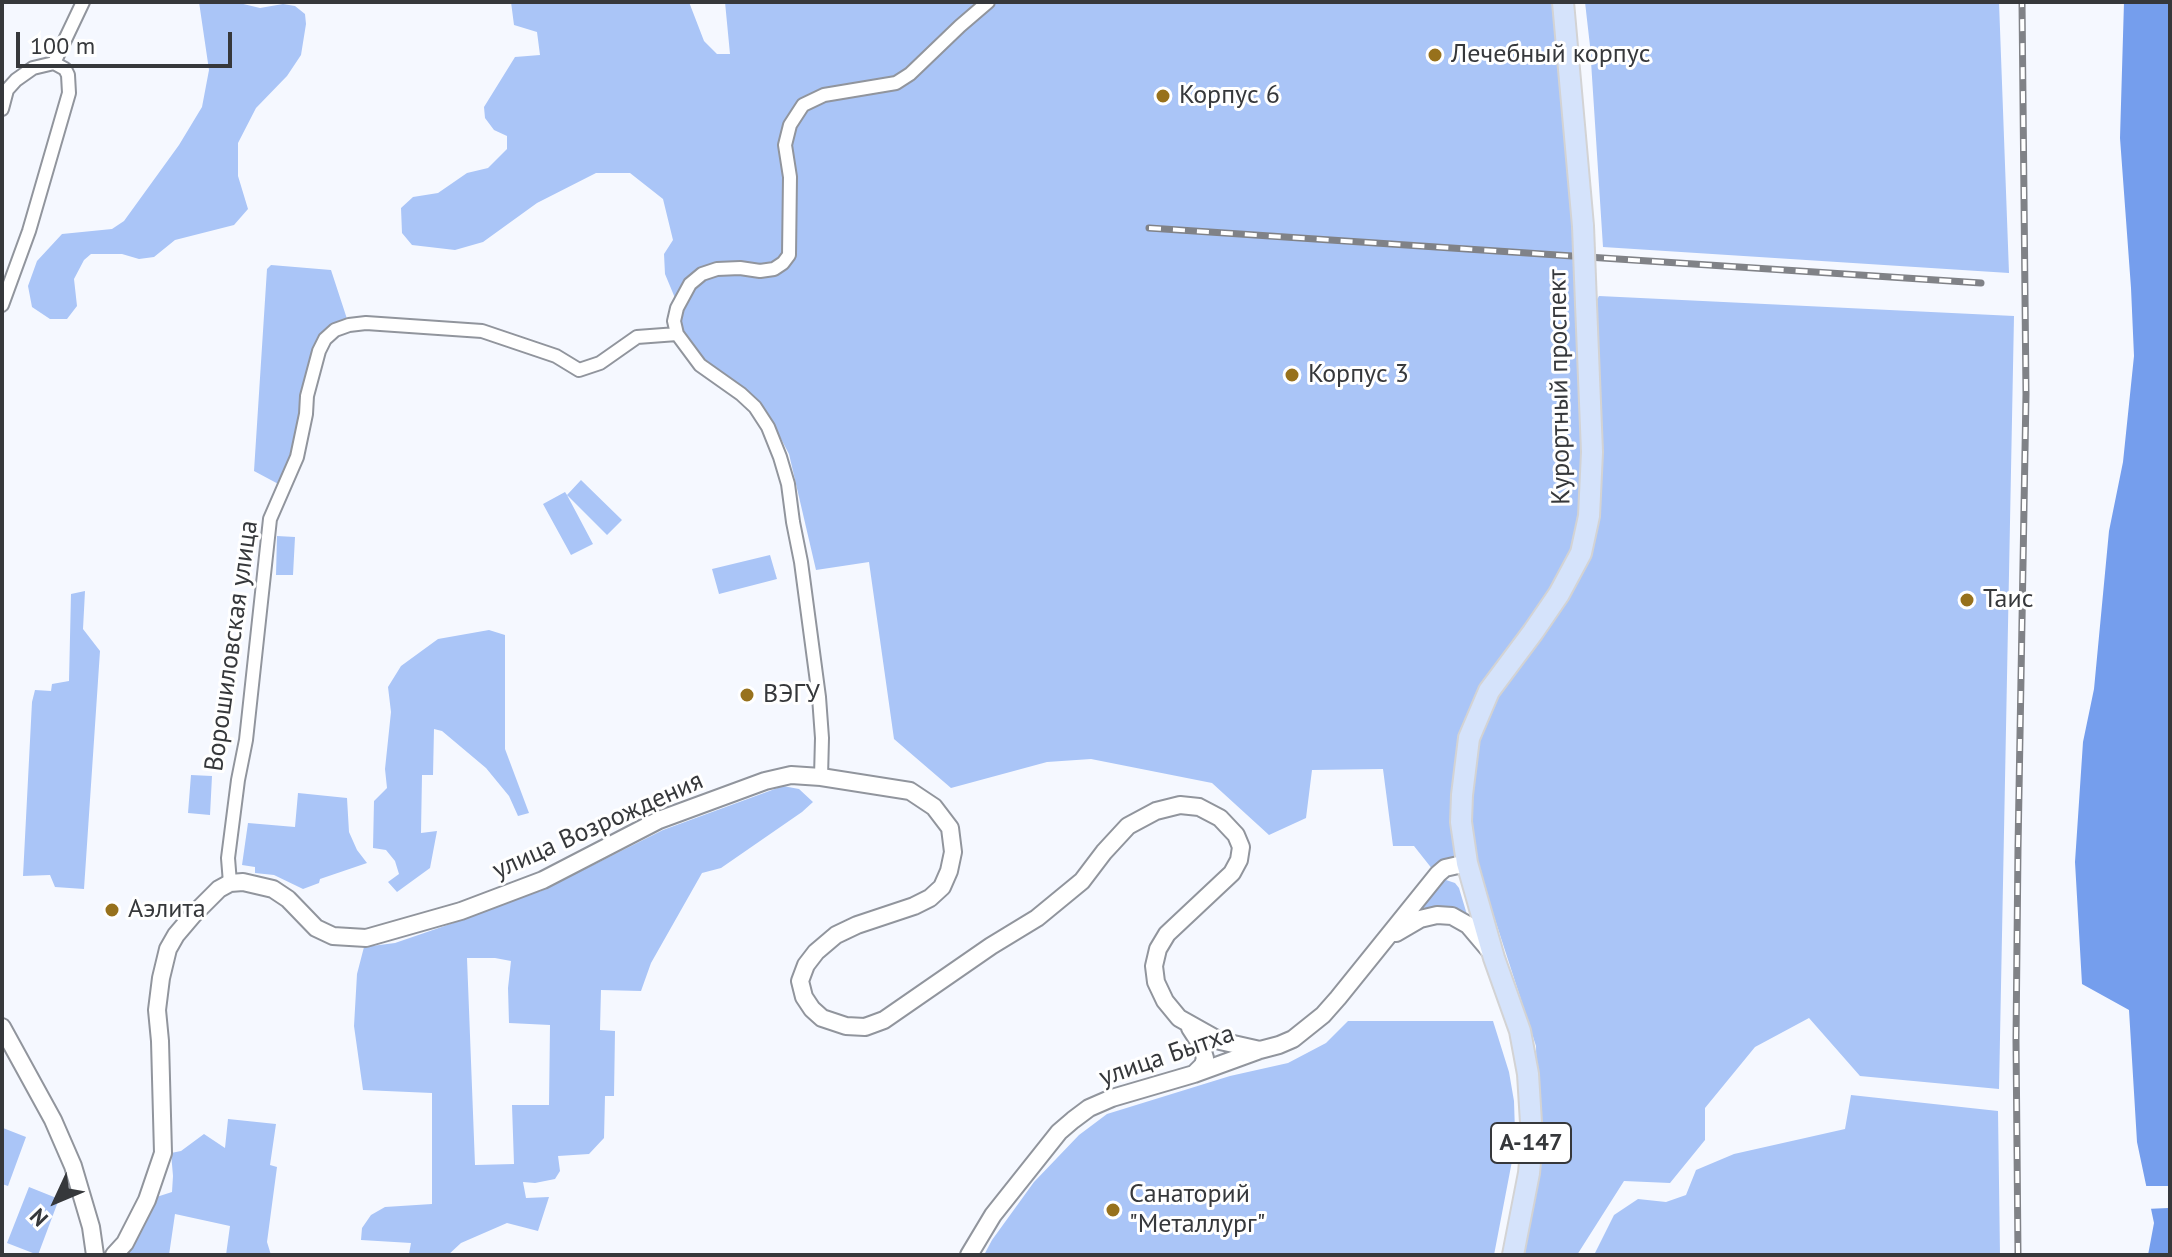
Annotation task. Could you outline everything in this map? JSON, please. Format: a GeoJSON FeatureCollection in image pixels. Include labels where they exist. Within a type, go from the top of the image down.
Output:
{"type":"FeatureCollection","features":[{"type":"Feature","properties":{"kind":"main road","name":"Курортный проспект"},"geometry":{"type":"LineString","coordinates":[[1513,1255],[1529,1173],[1532,1139],[1528,1074],[1520,1031],[1494,958],[1467,863],[1461,822],[1469,738],[1489,691],[1550,607],[1581,553],[1589,516],[1592,465],[1583,226],[1563,2]]}},
{"type":"Feature","properties":{"kind":"street"},"geometry":{"type":"LineString","coordinates":[[54,63],[83,2]]}},
{"type":"Feature","properties":{"kind":"street"},"geometry":{"type":"LineString","coordinates":[[821,777],[819,697],[801,562],[788,484],[780,457],[768,427],[755,407],[700,365],[677,334],[674,321],[681,297],[702,274],[717,269],[774,269],[789,255],[790,177],[785,145],[790,125],[803,105],[824,95],[896,83],[910,74],[988,2]]}},
{"type":"Feature","properties":{"kind":"street"},"geometry":{"type":"LineString","coordinates":[[2,109],[5,89],[33,68],[54,63],[65,69],[69,93],[29,231],[2,305]]}},
{"type":"Feature","properties":{"kind":"street","name":"Ворошиловская улица"},"geometry":{"type":"LineString","coordinates":[[230,883],[228,858],[246,740],[270,519],[297,457],[307,396],[325,339],[335,330],[366,323],[482,331],[556,356],[579,370],[600,363],[637,337],[677,334]]}},
{"type":"Feature","properties":{"kind":"street","name":"улица Возрождения"},"geometry":{"type":"LineString","coordinates":[[230,883],[243,882],[273,889],[288,899],[316,928],[333,936],[366,938],[461,911],[543,880],[659,820],[765,781],[791,775],[821,777],[910,791],[934,807],[950,828],[953,852],[942,887],[930,898],[836,935],[816,952],[806,965],[800,981],[804,997],[822,1018],[846,1026],[865,1027],[884,1020],[1037,918],[1082,881],[1128,826],[1156,811],[1180,805],[1199,807],[1220,818],[1236,835],[1241,847],[1239,860],[1232,873],[1167,934],[1158,949],[1154,966],[1156,982],[1165,1001],[1179,1018],[1220,1041],[1260,1050]]}},
{"type":"Feature","properties":{"kind":"street","name":"улица Бытха"},"geometry":{"type":"LineString","coordinates":[[969,1255],[993,1215],[1059,1132],[1089,1108],[1293,1039],[1323,1015],[1438,874],[1445,868],[1467,863]]}},
{"type":"Feature","properties":{"kind":"street"},"geometry":{"type":"LineString","coordinates":[[114,1255],[125,1243],[147,1200],[163,1153],[157,1010],[168,949],[193,915],[219,889],[230,883]]}},
{"type":"Feature","properties":{"kind":"street"},"geometry":{"type":"LineString","coordinates":[[1385,940],[1420,919],[1452,916],[1474,932],[1494,958]]}},
{"type":"Feature","properties":{"kind":"street"},"geometry":{"type":"LineString","coordinates":[[1187,1023],[1205,1058],[1194,1074]]}},
{"type":"Feature","properties":{"kind":"street"},"geometry":{"type":"LineString","coordinates":[[2,1027],[53,1120],[73,1166],[91,1227],[95,1255]]}},
{"type":"Feature","properties":{"kind":"shaded area"},"geometry":{"type":"Polygon","coordinates":[[[199,2],[235,2],[260,8],[283,4],[295,6],[305,14],[301,55],[287,76],[256,108],[238,143],[238,176],[248,209],[234,225],[175,240],[154,257],[139,259],[122,254],[91,254],[84,260],[74,279],[77,306],[67,319],[50,319],[32,307],[28,286],[37,261],[62,234],[112,229],[124,221],[179,145],[202,107],[209,70],[199,2]]]}},
{"type":"Feature","properties":{"kind":"shaded area"},"geometry":{"type":"Polygon","coordinates":[[[511,2],[689,2],[704,41],[717,54],[730,54],[725,2],[1561,2],[1577,275],[1581,467],[1578,516],[1569,557],[1559,579],[1478,703],[1461,856],[1433,870],[1414,846],[1393,846],[1383,769],[1312,770],[1306,818],[1269,835],[1212,783],[1091,759],[1047,762],[951,788],[894,739],[869,562],[816,570],[789,454],[772,422],[693,357],[671,327],[675,298],[665,274],[664,254],[673,240],[663,199],[630,173],[596,173],[537,203],[483,242],[455,250],[412,245],[402,233],[401,208],[413,197],[438,193],[467,173],[488,168],[507,149],[507,136],[494,130],[485,118],[484,107],[515,57],[540,55],[537,32],[514,25],[511,2]]]}},
{"type":"Feature","properties":{"kind":"shaded area"},"geometry":{"type":"Polygon","coordinates":[[[1585,2],[1999,2],[2009,273],[1603,247],[1585,2]]]}},
{"type":"Feature","properties":{"kind":"shaded area"},"geometry":{"type":"Polygon","coordinates":[[[2124,2],[2170,2],[2170,1255],[2148,1255],[2154,1223],[2137,1142],[2129,1010],[2082,984],[2075,862],[2083,742],[2094,689],[2109,531],[2123,462],[2134,356],[2120,138],[2124,2]]]}},
{"type":"Feature","properties":{"kind":"shaded area"},"geometry":{"type":"Polygon","coordinates":[[[271,265],[331,270],[349,325],[325,339],[284,487],[254,471],[267,269],[271,265]]]}},
{"type":"Feature","properties":{"kind":"shaded area"},"geometry":{"type":"Polygon","coordinates":[[[1599,296],[2014,316],[1999,1089],[1860,1076],[1809,1018],[1755,1047],[1705,1108],[1705,1140],[1670,1183],[1624,1181],[1577,1255],[1520,1255],[1538,1146],[1536,1046],[1467,827],[1470,750],[1496,689],[1576,564],[1592,309],[1599,296]]]}},
{"type":"Feature","properties":{"kind":"shaded area"},"geometry":{"type":"Polygon","coordinates":[[[581,480],[622,520],[607,535],[567,495],[581,480]]]}},
{"type":"Feature","properties":{"kind":"shaded area"},"geometry":{"type":"Polygon","coordinates":[[[565,492],[593,544],[571,555],[543,504],[565,492]]]}},
{"type":"Feature","properties":{"kind":"shaded area"},"geometry":{"type":"Polygon","coordinates":[[[277,536],[295,537],[293,575],[276,575],[277,536]]]}},
{"type":"Feature","properties":{"kind":"shaded area"},"geometry":{"type":"Polygon","coordinates":[[[770,555],[777,579],[719,594],[712,569],[770,555]]]}},
{"type":"Feature","properties":{"kind":"shaded area"},"geometry":{"type":"Polygon","coordinates":[[[85,591],[83,629],[100,651],[84,889],[55,887],[50,875],[23,876],[32,702],[35,690],[51,691],[52,684],[69,681],[71,594],[85,591]]]}},
{"type":"Feature","properties":{"kind":"shaded area"},"geometry":{"type":"Polygon","coordinates":[[[489,630],[505,635],[505,749],[529,813],[518,816],[509,796],[486,768],[442,731],[434,729],[433,775],[422,775],[421,833],[437,831],[430,868],[397,892],[388,882],[399,874],[395,861],[386,850],[373,848],[374,801],[387,788],[385,769],[391,712],[388,687],[401,666],[438,639],[489,630]]]}},
{"type":"Feature","properties":{"kind":"shaded area"},"geometry":{"type":"Polygon","coordinates":[[[191,775],[212,776],[210,815],[188,813],[191,775]]]}},
{"type":"Feature","properties":{"kind":"shaded area"},"geometry":{"type":"Polygon","coordinates":[[[783,786],[799,789],[813,802],[721,868],[702,873],[651,963],[641,991],[601,990],[600,1030],[615,1031],[614,1096],[605,1096],[604,1138],[589,1154],[558,1156],[560,1171],[555,1179],[523,1182],[526,1198],[549,1197],[538,1231],[507,1223],[461,1243],[448,1255],[411,1255],[411,1243],[361,1240],[362,1228],[371,1215],[385,1207],[432,1204],[432,1093],[363,1090],[354,1026],[357,974],[364,947],[395,943],[539,892],[663,830],[783,786]],[[467,958],[475,1165],[514,1164],[512,1105],[549,1105],[550,1025],[509,1023],[511,961],[467,958]]]}},
{"type":"Feature","properties":{"kind":"shaded area"},"geometry":{"type":"Polygon","coordinates":[[[298,793],[347,798],[349,832],[367,863],[320,879],[319,883],[303,889],[274,875],[255,873],[255,867],[242,865],[248,823],[295,827],[298,793]]]}},
{"type":"Feature","properties":{"kind":"shaded area"},"geometry":{"type":"Polygon","coordinates":[[[1443,879],[1459,888],[1468,918],[1409,919],[1443,879]]]}},
{"type":"Feature","properties":{"kind":"shaded area"},"geometry":{"type":"Polygon","coordinates":[[[1348,1021],[1493,1021],[1509,1072],[1515,1132],[1494,1255],[984,1255],[1034,1182],[1079,1135],[1107,1114],[1230,1076],[1288,1063],[1326,1043],[1348,1021]]]}},
{"type":"Feature","properties":{"kind":"shaded area"},"geometry":{"type":"Polygon","coordinates":[[[1851,1095],[1998,1111],[2000,1255],[1594,1255],[1614,1215],[1638,1199],[1666,1202],[1686,1195],[1696,1170],[1734,1154],[1845,1129],[1851,1095]]]}},
{"type":"Feature","properties":{"kind":"shaded area"},"geometry":{"type":"Polygon","coordinates":[[[228,1119],[276,1124],[270,1165],[277,1167],[267,1242],[271,1255],[226,1255],[230,1226],[175,1214],[169,1255],[114,1255],[147,1200],[172,1192],[171,1153],[181,1151],[204,1134],[225,1148],[228,1119]]]}},
{"type":"Feature","properties":{"kind":"shaded area"},"geometry":{"type":"Polygon","coordinates":[[[3,1128],[26,1137],[8,1186],[2,1184],[3,1128]]]}},
{"type":"Feature","properties":{"kind":"shaded area"},"geometry":{"type":"Polygon","coordinates":[[[29,1187],[59,1199],[38,1255],[7,1243],[29,1187]]]}},
{"type":"Feature","properties":{"kind":"pier"},"geometry":{"type":"Polygon","coordinates":[[[2142,1186],[2170,1186],[2168,1208],[2146,1209],[2142,1186]]]}},
{"type":"Feature","properties":{"kind":"railway"},"geometry":{"type":"LineString","coordinates":[[2018,1255],[2016,1040],[2026,394],[2022,2]]}},
{"type":"Feature","properties":{"kind":"railway"},"geometry":{"type":"LineString","coordinates":[[1149,228],[1981,283]]}},
{"type":"Feature","properties":{"kind":"place","name":"Лечебный корпус"},"geometry":{"type":"Point","coordinates":[1435,55]}},
{"type":"Feature","properties":{"kind":"place","name":"Корпус 6"},"geometry":{"type":"Point","coordinates":[1163,96]}},
{"type":"Feature","properties":{"kind":"place","name":"Корпус 3"},"geometry":{"type":"Point","coordinates":[1292,375]}},
{"type":"Feature","properties":{"kind":"place","name":"Таис"},"geometry":{"type":"Point","coordinates":[1967,600]}},
{"type":"Feature","properties":{"kind":"place","name":"ВЭГУ"},"geometry":{"type":"Point","coordinates":[747,695]}},
{"type":"Feature","properties":{"kind":"place","name":"Аэлита"},"geometry":{"type":"Point","coordinates":[112,910]}},
{"type":"Feature","properties":{"kind":"place","name":"Санаторий \"Металлург\""},"geometry":{"type":"Point","coordinates":[1113,1210]}}]}
